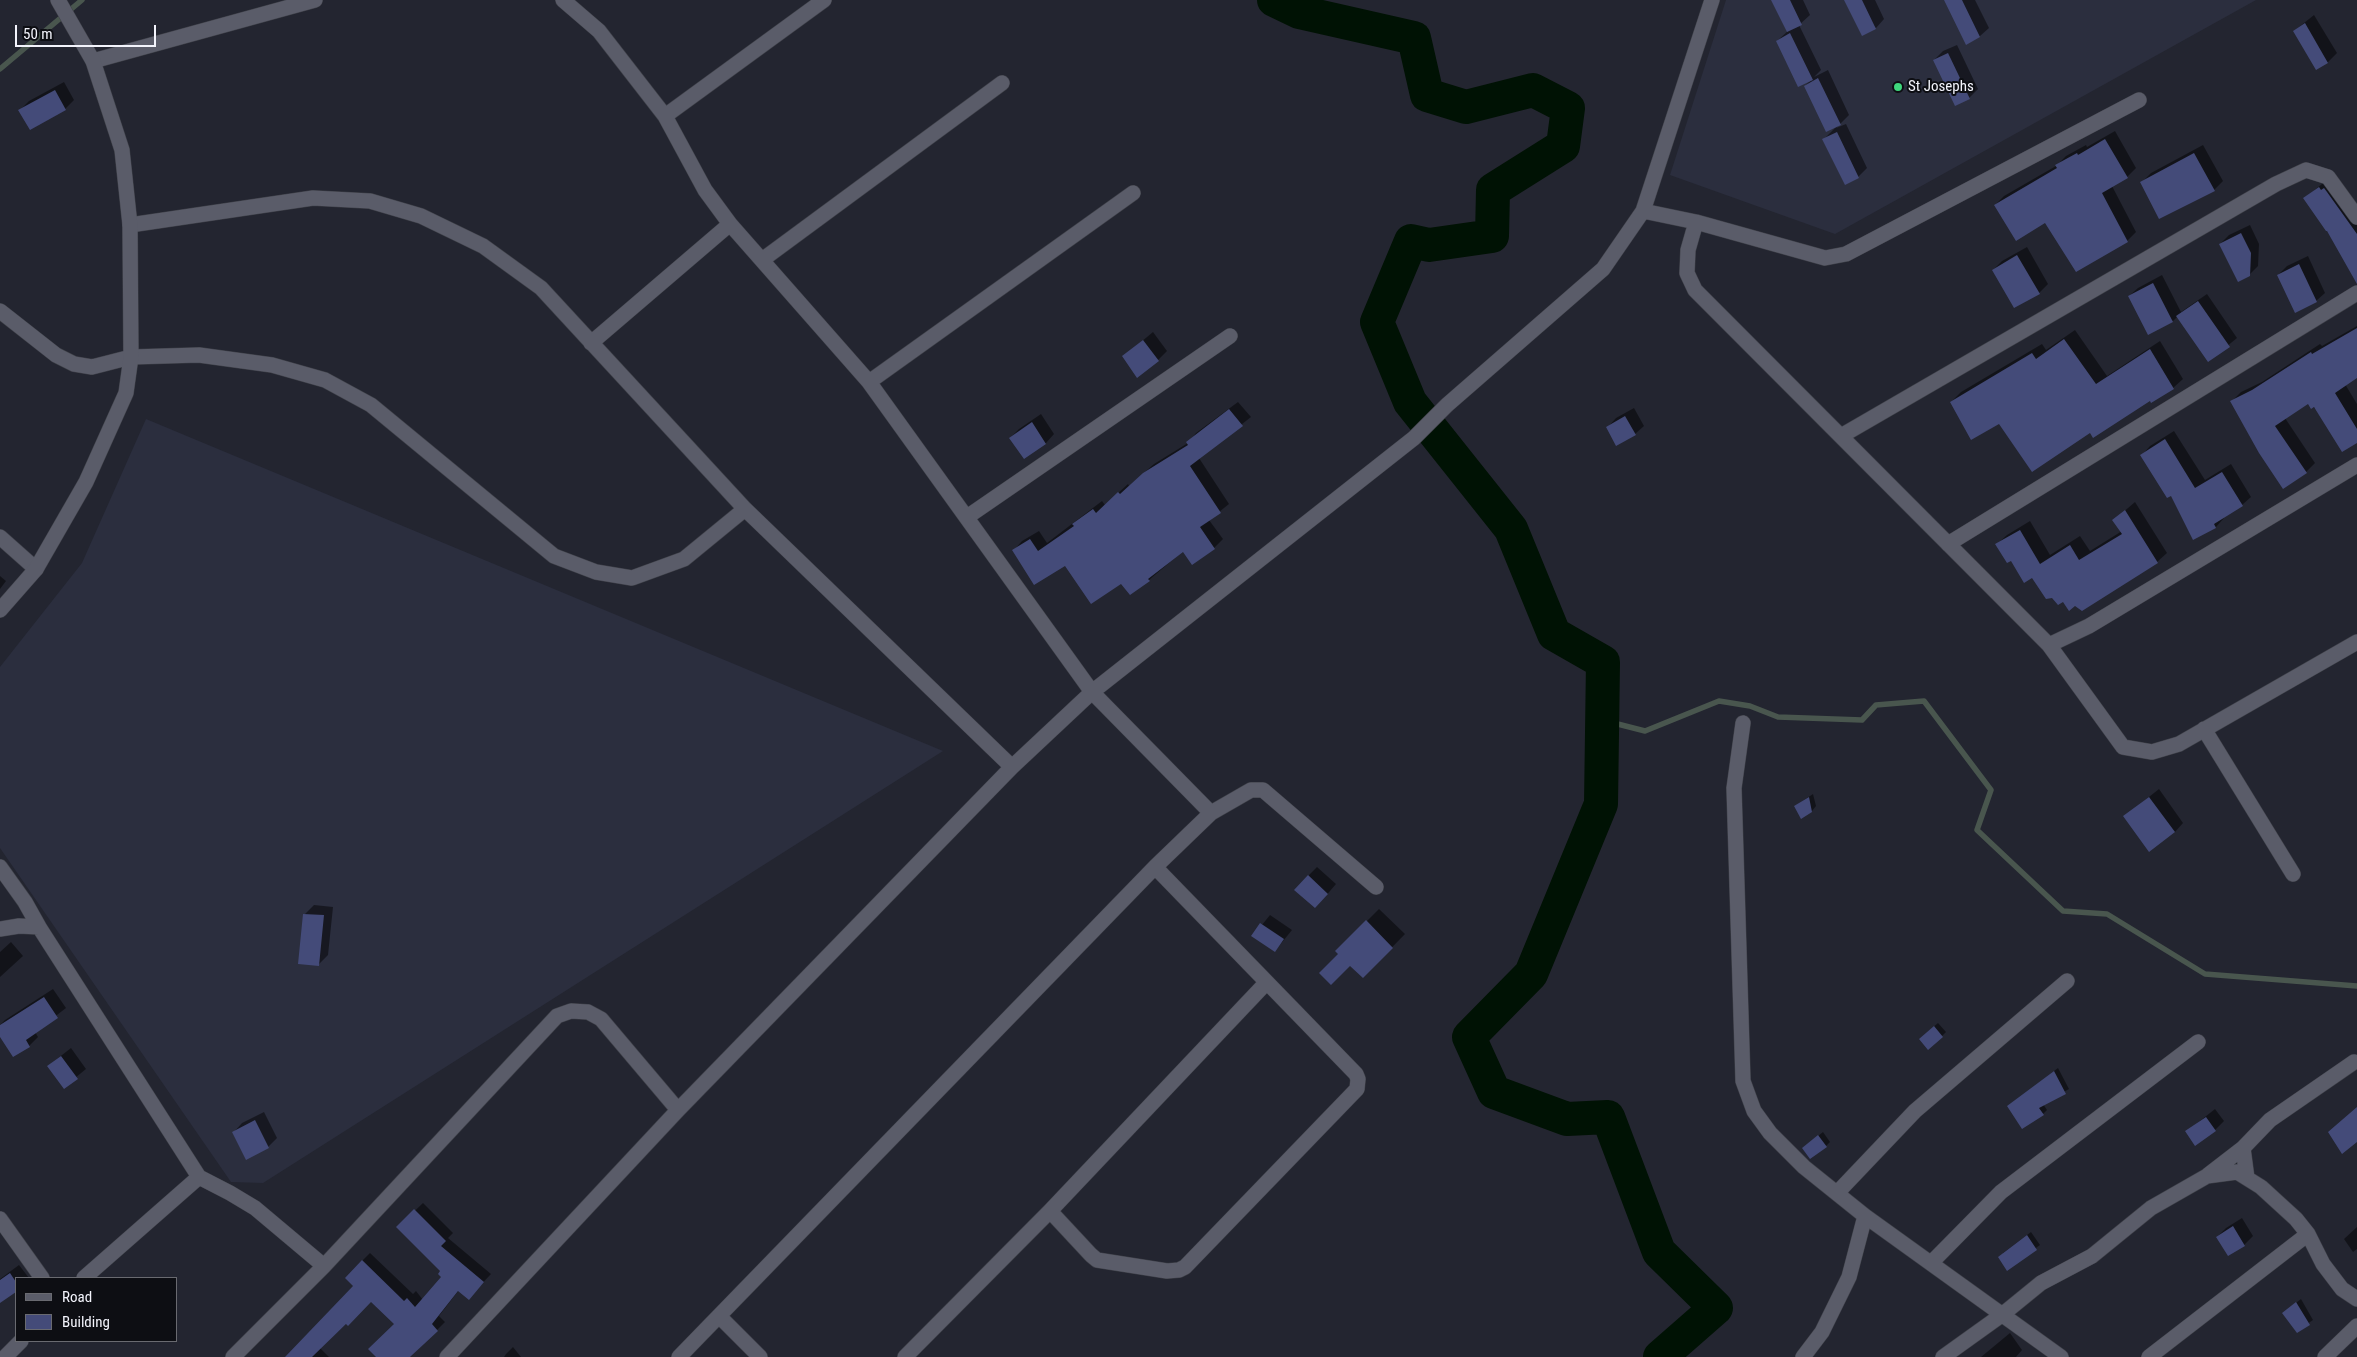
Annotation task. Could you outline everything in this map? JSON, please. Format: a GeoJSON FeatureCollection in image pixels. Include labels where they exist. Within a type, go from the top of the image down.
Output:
{"type":"FeatureCollection","features":[{"type":"Feature","properties":{"kind":"street"},"geometry":{"type":"LineString","coordinates":[[0,610],[36,569],[90,473],[126,393],[131,357],[130,225],[122,150],[93,61],[58,0]]}},
{"type":"Feature","properties":{"kind":"street"},"geometry":{"type":"LineString","coordinates":[[93,61],[315,0]]}},
{"type":"Feature","properties":{"kind":"street"},"geometry":{"type":"LineString","coordinates":[[564,0],[599,31],[665,116],[705,190],[730,224],[869,382],[1092,692],[1211,813]]}},
{"type":"Feature","properties":{"kind":"street"},"geometry":{"type":"LineString","coordinates":[[665,116],[824,0]]}},
{"type":"Feature","properties":{"kind":"street"},"geometry":{"type":"LineString","coordinates":[[447,1357],[678,1110],[1012,767],[1092,692],[1414,438],[1447,405],[1603,269],[1644,211],[1712,0]]}},
{"type":"Feature","properties":{"kind":"street"},"geometry":{"type":"LineString","coordinates":[[762,260],[1002,83]]}},
{"type":"Feature","properties":{"kind":"street"},"geometry":{"type":"LineString","coordinates":[[1644,211],[1696,222],[1825,258],[1846,254],[2139,100]]}},
{"type":"Feature","properties":{"kind":"street"},"geometry":{"type":"LineString","coordinates":[[1840,436],[2276,184],[2306,170],[2328,177],[2357,217]]}},
{"type":"Feature","properties":{"kind":"street"},"geometry":{"type":"LineString","coordinates":[[869,382],[1133,193]]}},
{"type":"Feature","properties":{"kind":"street"},"geometry":{"type":"LineString","coordinates":[[130,225],[313,198],[370,201],[422,216],[483,246],[541,288],[745,510],[1012,767]]}},
{"type":"Feature","properties":{"kind":"street"},"geometry":{"type":"LineString","coordinates":[[1696,222],[1688,250],[1687,273],[1695,290],[2049,645],[2123,747],[2152,752],[2179,744],[2355,647]]}},
{"type":"Feature","properties":{"kind":"street"},"geometry":{"type":"LineString","coordinates":[[591,343],[730,224]]}},
{"type":"Feature","properties":{"kind":"street"},"geometry":{"type":"LineString","coordinates":[[1948,544],[2357,293]]}},
{"type":"Feature","properties":{"kind":"street"},"geometry":{"type":"LineString","coordinates":[[0,311],[56,355],[74,364],[92,367],[131,357],[198,355],[272,365],[325,380],[371,405],[554,556],[596,572],[632,578],[684,559],[745,510]]}},
{"type":"Feature","properties":{"kind":"street"},"geometry":{"type":"LineString","coordinates":[[967,517],[1230,336]]}},
{"type":"Feature","properties":{"kind":"street"},"geometry":{"type":"LineString","coordinates":[[2049,645],[2088,626],[2357,465]]}},
{"type":"Feature","properties":{"kind":"street"},"geometry":{"type":"LineString","coordinates":[[0,537],[36,569]]}},
{"type":"Feature","properties":{"kind":"street"},"geometry":{"type":"LineString","coordinates":[[1743,723],[1734,788],[1743,1080],[1754,1111],[1770,1133],[1804,1168],[1865,1216],[2004,1314],[2061,1357]]}},
{"type":"Feature","properties":{"kind":"street"},"geometry":{"type":"LineString","coordinates":[[2204,729],[2293,874]]}},
{"type":"Feature","properties":{"kind":"street"},"geometry":{"type":"LineString","coordinates":[[679,1357],[720,1317],[1155,867],[1211,813],[1251,790],[1263,790],[1376,887]]}},
{"type":"Feature","properties":{"kind":"street"},"geometry":{"type":"LineString","coordinates":[[1050,1211],[1091,1255],[1098,1260],[1179,1270],[1185,1267],[1355,1093],[1359,1084],[1356,1074],[1155,867]]}},
{"type":"Feature","properties":{"kind":"street"},"geometry":{"type":"LineString","coordinates":[[0,868],[25,902],[198,1177],[255,1208],[324,1266]]}},
{"type":"Feature","properties":{"kind":"street"},"geometry":{"type":"LineString","coordinates":[[0,929],[19,926],[39,927]]}},
{"type":"Feature","properties":{"kind":"street"},"geometry":{"type":"LineString","coordinates":[[1837,1193],[1915,1111],[2067,981]]}},
{"type":"Feature","properties":{"kind":"street"},"geometry":{"type":"LineString","coordinates":[[905,1357],[1050,1211],[1266,983]]}},
{"type":"Feature","properties":{"kind":"street"},"geometry":{"type":"LineString","coordinates":[[233,1357],[324,1266],[557,1016],[571,1011],[588,1012],[601,1019],[678,1110]]}},
{"type":"Feature","properties":{"kind":"street"},"geometry":{"type":"LineString","coordinates":[[1931,1263],[2001,1192],[2198,1042]]}},
{"type":"Feature","properties":{"kind":"street"},"geometry":{"type":"LineString","coordinates":[[1943,1357],[2004,1314],[2041,1283],[2092,1256],[2151,1208],[2207,1176],[2243,1148],[2270,1120],[2354,1062]]}},
{"type":"Feature","properties":{"kind":"street"},"geometry":{"type":"LineString","coordinates":[[2243,1148],[2246,1178]]}},
{"type":"Feature","properties":{"kind":"street"},"geometry":{"type":"LineString","coordinates":[[2207,1176],[2237,1172],[2261,1188],[2296,1219],[2308,1234],[2323,1264],[2342,1289],[2357,1299]]}},
{"type":"Feature","properties":{"kind":"street"},"geometry":{"type":"LineString","coordinates":[[85,1277],[198,1177]]}},
{"type":"Feature","properties":{"kind":"street"},"geometry":{"type":"LineString","coordinates":[[1803,1357],[1822,1332],[1849,1277],[1865,1216]]}},
{"type":"Feature","properties":{"kind":"street"},"geometry":{"type":"LineString","coordinates":[[0,1219],[41,1277]]}},
{"type":"Feature","properties":{"kind":"street"},"geometry":{"type":"LineString","coordinates":[[2149,1357],[2308,1234]]}},
{"type":"Feature","properties":{"kind":"street"},"geometry":{"type":"LineString","coordinates":[[720,1317],[760,1357]]}},
{"type":"Feature","properties":{"kind":"street"},"geometry":{"type":"LineString","coordinates":[[2325,1357],[2357,1326]]}},
{"type":"Feature","properties":{"kind":"street"},"geometry":{"type":"LineString","coordinates":[[5,1357],[20,1342]]}},
{"type":"Feature","properties":{"kind":"shaded area","name":"St Josephs"},"geometry":{"type":"Polygon","coordinates":[[[1726,0],[2256,0],[1835,234],[1670,175],[1726,0]]]}},
{"type":"Feature","properties":{"kind":"shaded area"},"geometry":{"type":"Polygon","coordinates":[[[146,419],[943,751],[263,1183],[231,1182],[0,848],[0,667],[82,563],[146,419]]]}},
{"type":"Feature","properties":{"kind":"building"},"geometry":{"type":"Polygon","coordinates":[[[1771,0],[1790,0],[1802,25],[1787,32],[1771,0]]]}},
{"type":"Feature","properties":{"kind":"building"},"geometry":{"type":"Polygon","coordinates":[[[1844,0],[1862,0],[1876,29],[1862,36],[1844,0]]]}},
{"type":"Feature","properties":{"kind":"building"},"geometry":{"type":"Polygon","coordinates":[[[1944,0],[1962,0],[1980,37],[1966,45],[1944,0]]]}},
{"type":"Feature","properties":{"kind":"building"},"geometry":{"type":"Polygon","coordinates":[[[2305,23],[2328,63],[2316,70],[2293,31],[2305,23]]]}},
{"type":"Feature","properties":{"kind":"building"},"geometry":{"type":"Polygon","coordinates":[[[1790,33],[1813,80],[1798,87],[1776,41],[1790,33]]]}},
{"type":"Feature","properties":{"kind":"building"},"geometry":{"type":"Polygon","coordinates":[[[1948,53],[1970,99],[1955,106],[1933,60],[1948,53]]]}},
{"type":"Feature","properties":{"kind":"building"},"geometry":{"type":"Polygon","coordinates":[[[1818,78],[1841,125],[1826,132],[1804,86],[1818,78]]]}},
{"type":"Feature","properties":{"kind":"building"},"geometry":{"type":"Polygon","coordinates":[[[55,90],[66,110],[30,130],[18,110],[55,90]]]}},
{"type":"Feature","properties":{"kind":"building"},"geometry":{"type":"Polygon","coordinates":[[[1837,132],[1859,178],[1845,185],[1822,139],[1837,132]]]}},
{"type":"Feature","properties":{"kind":"building"},"geometry":{"type":"Polygon","coordinates":[[[2105,139],[2128,178],[2102,193],[2128,242],[2076,272],[2045,223],[2016,241],[1994,205],[2057,168],[2055,165],[2077,153],[2078,155],[2105,139]]]}},
{"type":"Feature","properties":{"kind":"building"},"geometry":{"type":"Polygon","coordinates":[[[2194,153],[2215,191],[2159,219],[2140,182],[2194,153]]]}},
{"type":"Feature","properties":{"kind":"building"},"geometry":{"type":"Polygon","coordinates":[[[2319,187],[2321,190],[2324,188],[2357,234],[2357,284],[2327,231],[2303,198],[2319,187]]]}},
{"type":"Feature","properties":{"kind":"building"},"geometry":{"type":"Polygon","coordinates":[[[2241,233],[2251,253],[2250,276],[2238,282],[2219,244],[2241,233]]]}},
{"type":"Feature","properties":{"kind":"building"},"geometry":{"type":"Polygon","coordinates":[[[2017,255],[2040,294],[2014,308],[1992,270],[2017,255]]]}},
{"type":"Feature","properties":{"kind":"building"},"geometry":{"type":"Polygon","coordinates":[[[2299,264],[2317,302],[2295,313],[2277,275],[2299,264]]]}},
{"type":"Feature","properties":{"kind":"building"},"geometry":{"type":"Polygon","coordinates":[[[2153,283],[2173,322],[2148,335],[2128,296],[2153,283]]]}},
{"type":"Feature","properties":{"kind":"building"},"geometry":{"type":"Polygon","coordinates":[[[2198,301],[2230,347],[2208,362],[2176,316],[2198,301]]]}},
{"type":"Feature","properties":{"kind":"building"},"geometry":{"type":"Polygon","coordinates":[[[2357,328],[2357,378],[2335,393],[2357,429],[2357,443],[2342,452],[2314,407],[2311,409],[2308,404],[2275,426],[2307,473],[2283,489],[2259,453],[2230,401],[2252,390],[2311,352],[2312,354],[2357,328]]]}},
{"type":"Feature","properties":{"kind":"building"},"geometry":{"type":"Polygon","coordinates":[[[2064,339],[2096,384],[2150,349],[2174,389],[2151,403],[2150,401],[2093,438],[2090,433],[2032,472],[1999,424],[1971,440],[1950,402],[2032,353],[2036,359],[2064,339]]]}},
{"type":"Feature","properties":{"kind":"building"},"geometry":{"type":"Polygon","coordinates":[[[1143,340],[1159,361],[1137,378],[1122,356],[1143,340]]]}},
{"type":"Feature","properties":{"kind":"building"},"geometry":{"type":"Polygon","coordinates":[[[1229,409],[1243,426],[1190,466],[1221,513],[1200,527],[1215,549],[1192,565],[1183,552],[1148,579],[1150,581],[1130,595],[1121,584],[1091,604],[1065,566],[1034,585],[1012,550],[1030,539],[1038,551],[1074,526],[1072,524],[1093,509],[1096,513],[1118,492],[1120,494],[1143,473],[1188,445],[1186,442],[1229,409]]]}},
{"type":"Feature","properties":{"kind":"building"},"geometry":{"type":"Polygon","coordinates":[[[1625,416],[1636,435],[1616,446],[1606,427],[1625,416]]]}},
{"type":"Feature","properties":{"kind":"building"},"geometry":{"type":"Polygon","coordinates":[[[1032,422],[1046,444],[1024,459],[1009,438],[1032,422]]]}},
{"type":"Feature","properties":{"kind":"building"},"geometry":{"type":"Polygon","coordinates":[[[2165,439],[2195,488],[2222,472],[2243,506],[2214,524],[2216,528],[2193,540],[2171,496],[2167,498],[2140,455],[2165,439]]]}},
{"type":"Feature","properties":{"kind":"building"},"geometry":{"type":"Polygon","coordinates":[[[2125,510],[2158,563],[2082,611],[2075,606],[2069,611],[2063,602],[2058,605],[2052,598],[2046,599],[2032,578],[2024,583],[2011,561],[2007,563],[1995,544],[2020,530],[2040,564],[2070,545],[2079,560],[2122,534],[2112,520],[2125,510]]]}},
{"type":"Feature","properties":{"kind":"building"},"geometry":{"type":"Polygon","coordinates":[[[1809,797],[1812,812],[1801,819],[1794,806],[1809,797]]]}},
{"type":"Feature","properties":{"kind":"building"},"geometry":{"type":"Polygon","coordinates":[[[2149,797],[2175,832],[2149,852],[2123,816],[2149,797]]]}},
{"type":"Feature","properties":{"kind":"building"},"geometry":{"type":"Polygon","coordinates":[[[1308,875],[1328,894],[1315,908],[1294,890],[1308,875]]]}},
{"type":"Feature","properties":{"kind":"building"},"geometry":{"type":"Polygon","coordinates":[[[303,914],[324,915],[319,966],[298,964],[303,914]]]}},
{"type":"Feature","properties":{"kind":"building"},"geometry":{"type":"Polygon","coordinates":[[[1366,920],[1393,948],[1363,978],[1350,966],[1331,985],[1319,973],[1338,954],[1335,951],[1366,920]]]}},
{"type":"Feature","properties":{"kind":"building"},"geometry":{"type":"Polygon","coordinates":[[[1260,923],[1284,939],[1275,952],[1251,936],[1260,923]]]}},
{"type":"Feature","properties":{"kind":"building"},"geometry":{"type":"Polygon","coordinates":[[[44,997],[58,1018],[26,1040],[30,1047],[13,1057],[0,1037],[0,1025],[44,997]]]}},
{"type":"Feature","properties":{"kind":"building"},"geometry":{"type":"Polygon","coordinates":[[[1934,1026],[1943,1037],[1928,1050],[1919,1039],[1934,1026]]]}},
{"type":"Feature","properties":{"kind":"building"},"geometry":{"type":"Polygon","coordinates":[[[61,1056],[78,1079],[64,1089],[47,1066],[61,1056]]]}},
{"type":"Feature","properties":{"kind":"building"},"geometry":{"type":"Polygon","coordinates":[[[2054,1071],[2066,1094],[2039,1108],[2044,1115],[2022,1129],[2007,1106],[2054,1071]]]}},
{"type":"Feature","properties":{"kind":"building"},"geometry":{"type":"Polygon","coordinates":[[[2357,1107],[2357,1142],[2342,1154],[2328,1132],[2357,1107]]]}},
{"type":"Feature","properties":{"kind":"building"},"geometry":{"type":"Polygon","coordinates":[[[2206,1117],[2216,1131],[2195,1146],[2185,1131],[2206,1117]]]}},
{"type":"Feature","properties":{"kind":"building"},"geometry":{"type":"Polygon","coordinates":[[[255,1120],[269,1148],[246,1160],[232,1132],[255,1120]]]}},
{"type":"Feature","properties":{"kind":"building"},"geometry":{"type":"Polygon","coordinates":[[[1818,1135],[1827,1147],[1810,1159],[1802,1148],[1818,1135]]]}},
{"type":"Feature","properties":{"kind":"building"},"geometry":{"type":"Polygon","coordinates":[[[414,1209],[446,1241],[441,1246],[484,1282],[469,1300],[458,1291],[432,1324],[438,1331],[410,1357],[376,1357],[368,1349],[394,1324],[371,1302],[348,1326],[346,1324],[312,1357],[285,1357],[353,1286],[345,1278],[362,1260],[404,1301],[407,1298],[415,1307],[441,1277],[438,1274],[440,1271],[396,1227],[414,1209]]]}},
{"type":"Feature","properties":{"kind":"building"},"geometry":{"type":"Polygon","coordinates":[[[2233,1226],[2245,1246],[2228,1256],[2216,1237],[2233,1226]]]}},
{"type":"Feature","properties":{"kind":"building"},"geometry":{"type":"Polygon","coordinates":[[[2027,1235],[2037,1250],[2007,1271],[1998,1257],[2027,1235]]]}},
{"type":"Feature","properties":{"kind":"building"},"geometry":{"type":"Polygon","coordinates":[[[10,1273],[15,1280],[15,1293],[0,1303],[0,1280],[10,1273]]]}},
{"type":"Feature","properties":{"kind":"building"},"geometry":{"type":"Polygon","coordinates":[[[2296,1302],[2310,1325],[2297,1333],[2282,1313],[2296,1302]]]}},
{"type":"Feature","properties":{"kind":"waterway"},"geometry":{"type":"LineString","coordinates":[[0,69],[82,0]]}},
{"type":"Feature","properties":{"kind":"waterway"},"geometry":{"type":"LineString","coordinates":[[1274,0],[1299,12],[1414,38],[1427,95],[1466,107],[1533,90],[1568,108],[1563,146],[1493,190],[1492,236],[1429,245],[1411,241],[1377,322],[1410,402],[1511,529],[1554,634],[1603,662],[1601,804],[1531,974],[1469,1037],[1494,1092],[1567,1119],[1608,1117],[1659,1252],[1716,1308],[1660,1357]]}},
{"type":"Feature","properties":{"kind":"waterway"},"geometry":{"type":"LineString","coordinates":[[1602,720],[1645,731],[1719,701],[1750,706],[1778,717],[1862,720],[1876,705],[1924,701],[1991,790],[1977,830],[2063,911],[2107,914],[2205,974],[2357,986]]}},
{"type":"Feature","properties":{"kind":"place","name":"St Josephs"},"geometry":{"type":"Point","coordinates":[1898,87]}}]}
